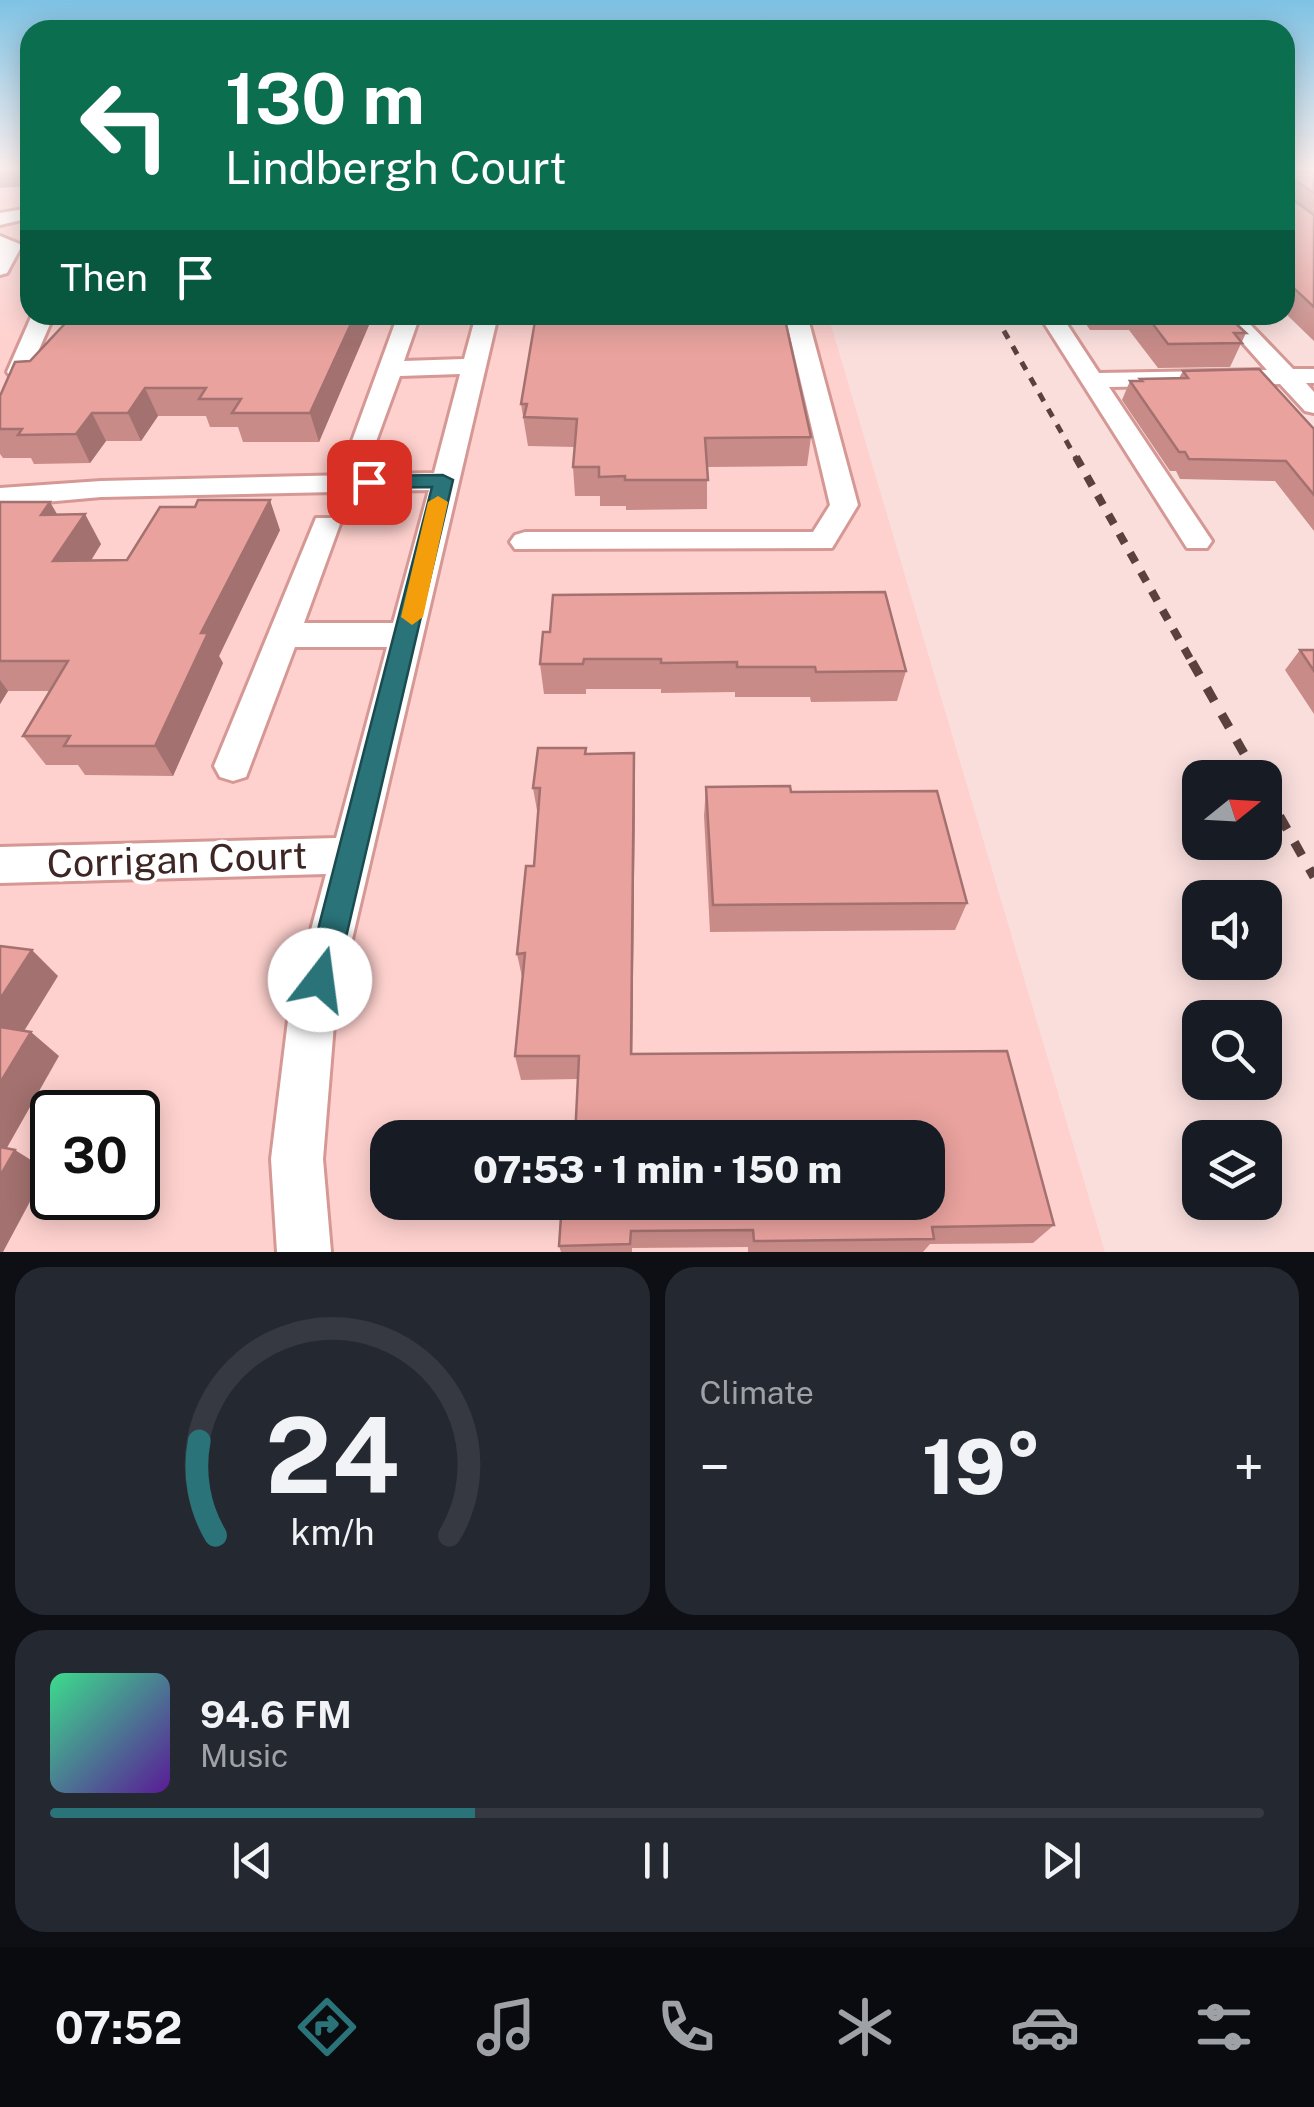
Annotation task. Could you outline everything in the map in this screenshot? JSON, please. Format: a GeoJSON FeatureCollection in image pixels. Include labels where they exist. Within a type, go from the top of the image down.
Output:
{"type":"FeatureCollection","features":[{"type":"Feature","properties":{"kind":"street"},"geometry":{"type":"LineString","coordinates":[[0,242],[12,245],[0,270]]}},
{"type":"Feature","properties":{"kind":"street"},"geometry":{"type":"LineString","coordinates":[[19,372],[40,325]]}},
{"type":"Feature","properties":{"kind":"street"},"geometry":{"type":"LineString","coordinates":[[365,441],[406,325]]}},
{"type":"Feature","properties":{"kind":"street"},"geometry":{"type":"LineString","coordinates":[[304,1252],[296,1159],[312,1012],[354,855],[443,480],[485,325]]}},
{"type":"Feature","properties":{"kind":"street"},"geometry":{"type":"LineString","coordinates":[[525,542],[822,541],[844,505],[799,325]]}},
{"type":"Feature","properties":{"kind":"street"},"geometry":{"type":"LineString","coordinates":[[1056,325],[1198,541]]}},
{"type":"Feature","properties":{"kind":"street"},"geometry":{"type":"LineString","coordinates":[[1238,325],[1314,406]]}},
{"type":"Feature","properties":{"kind":"street"},"geometry":{"type":"LineString","coordinates":[[390,369],[474,366]]}},
{"type":"Feature","properties":{"kind":"street"},"geometry":{"type":"LineString","coordinates":[[1092,380],[1314,376]]}},
{"type":"Feature","properties":{"kind":"street"},"geometry":{"type":"LineString","coordinates":[[0,497],[147,488],[443,480]]}},
{"type":"Feature","properties":{"kind":"street"},"geometry":{"type":"LineString","coordinates":[[233,766],[326,524]]}},
{"type":"Feature","properties":{"kind":"street"},"geometry":{"type":"LineString","coordinates":[[283,635],[408,634]]}},
{"type":"Feature","properties":{"kind":"street","name":"Corrigan Court"},"geometry":{"type":"LineString","coordinates":[[0,865],[354,855]]}},
{"type":"Feature","properties":{"kind":"shaded area"},"geometry":{"type":"Polygon","coordinates":[[[0,227],[20,227],[20,325],[831,325],[1105,1252],[0,1252],[0,227]]]}},
{"type":"Feature","properties":{"kind":"building"},"geometry":{"type":"Polygon","coordinates":[[[1295,227],[1314,227],[1314,307],[1295,289],[1295,227]]]}},
{"type":"Feature","properties":{"kind":"building"},"geometry":{"type":"Polygon","coordinates":[[[64,325],[350,325],[310,413],[232,413],[241,399],[199,399],[206,388],[145,388],[128,413],[92,413],[76,434],[18,435],[22,429],[0,429],[0,396],[15,362],[30,361],[64,325]]]}},
{"type":"Feature","properties":{"kind":"building"},"geometry":{"type":"Polygon","coordinates":[[[534,325],[786,325],[811,437],[705,438],[708,480],[625,480],[625,476],[599,477],[599,467],[573,467],[577,419],[524,417],[527,404],[521,404],[534,325]]]}},
{"type":"Feature","properties":{"kind":"building"},"geometry":{"type":"Polygon","coordinates":[[[1154,325],[1238,325],[1246,333],[1234,333],[1242,343],[1168,344],[1154,325]]]}},
{"type":"Feature","properties":{"kind":"building"},"geometry":{"type":"Polygon","coordinates":[[[1259,369],[1314,429],[1314,495],[1286,461],[1189,459],[1185,452],[1179,452],[1130,381],[1188,378],[1183,371],[1259,369]]]}},
{"type":"Feature","properties":{"kind":"building"},"geometry":{"type":"Polygon","coordinates":[[[198,500],[270,500],[201,633],[208,633],[155,746],[64,746],[70,736],[23,736],[68,661],[0,661],[0,502],[50,502],[41,515],[85,514],[53,561],[127,560],[160,507],[195,507],[198,500]]]}},
{"type":"Feature","properties":{"kind":"building"},"geometry":{"type":"Polygon","coordinates":[[[885,592],[906,671],[816,672],[815,667],[737,667],[737,662],[661,663],[661,659],[584,659],[583,664],[540,664],[543,632],[550,632],[553,595],[885,592]]]}},
{"type":"Feature","properties":{"kind":"building"},"geometry":{"type":"Polygon","coordinates":[[[1300,650],[1314,650],[1314,671],[1300,650]]]}},
{"type":"Feature","properties":{"kind":"building"},"geometry":{"type":"Polygon","coordinates":[[[538,748],[586,748],[585,754],[634,753],[631,1054],[1007,1051],[1054,1225],[932,1227],[934,1239],[754,1241],[753,1230],[631,1231],[630,1244],[559,1246],[561,1220],[945,1220],[945,1120],[576,1120],[579,1056],[515,1056],[525,953],[517,954],[526,866],[534,866],[540,788],[533,788],[538,748]]]}},
{"type":"Feature","properties":{"kind":"building"},"geometry":{"type":"Polygon","coordinates":[[[790,786],[791,792],[937,791],[967,903],[713,905],[706,787],[790,786]]]}},
{"type":"Feature","properties":{"kind":"building"},"geometry":{"type":"Polygon","coordinates":[[[0,946],[32,950],[0,999],[0,946]]]}},
{"type":"Feature","properties":{"kind":"building"},"geometry":{"type":"Polygon","coordinates":[[[0,1027],[31,1032],[0,1083],[0,1027]]]}},
{"type":"Feature","properties":{"kind":"building"},"geometry":{"type":"Polygon","coordinates":[[[0,1147],[15,1150],[0,1176],[0,1147]]]}},
{"type":"Feature","properties":{"kind":"railway"},"geometry":{"type":"LineString","coordinates":[[1001,325],[1077,460]]}},
{"type":"Feature","properties":{"kind":"railway"},"geometry":{"type":"LineString","coordinates":[[1076,457],[1193,664]]}},
{"type":"Feature","properties":{"kind":"railway"},"geometry":{"type":"LineString","coordinates":[[1192,662],[1248,760]]}},
{"type":"Feature","properties":{"kind":"railway"},"geometry":{"type":"LineString","coordinates":[[1282,820],[1314,877]]}},
{"type":"Feature","properties":{"kind":"slow traffic"},"geometry":{"type":"LineString","coordinates":[[412,617],[438,502]]}},
{"type":"Feature","properties":{"kind":"route"},"geometry":{"type":"LineString","coordinates":[[320,980],[354,855],[443,480],[369,482]]}}]}
